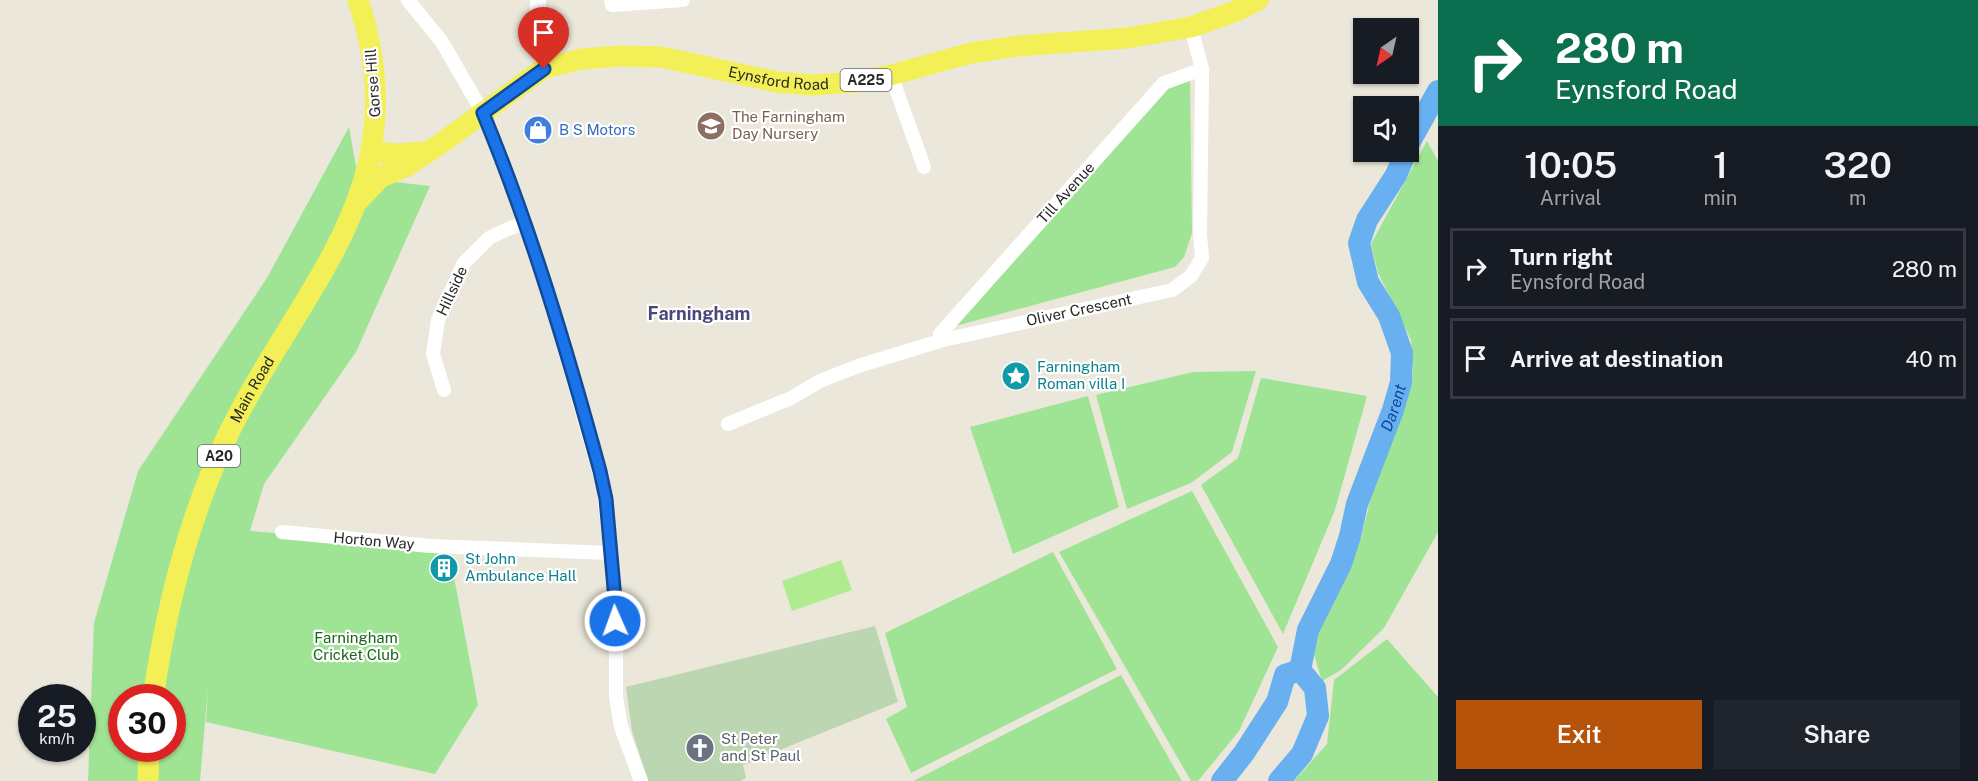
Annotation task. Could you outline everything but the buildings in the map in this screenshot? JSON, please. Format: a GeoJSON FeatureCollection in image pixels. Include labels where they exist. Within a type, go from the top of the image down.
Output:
{"type":"FeatureCollection","features":[{"type":"Feature","properties":{"kind":"main road","name":"Gorse Hill"},"geometry":{"type":"LineString","coordinates":[[357,201],[372,152],[376,114],[374,65],[358,0]]}},
{"type":"Feature","properties":{"kind":"main road","name":"Eynsford Road"},"geometry":{"type":"LineString","coordinates":[[357,201],[381,177],[407,166],[544,69],[582,59],[620,56],[661,57],[768,80],[813,85],[857,82],[983,51],[1018,46],[1127,38],[1191,27],[1236,11],[1258,0]]}},
{"type":"Feature","properties":{"kind":"main road","name":"Eynsford Road"},"geometry":{"type":"LineString","coordinates":[[372,152],[399,154],[425,152]]}},
{"type":"Feature","properties":{"kind":"main road","name":"Main Road"},"geometry":{"type":"LineString","coordinates":[[155,684],[172,592],[190,531],[213,468],[257,379],[328,265],[357,201]]}},
{"type":"Feature","properties":{"kind":"main road"},"geometry":{"type":"LineString","coordinates":[[148,781],[149,762]]}},
{"type":"Feature","properties":{"kind":"street"},"geometry":{"type":"LineString","coordinates":[[408,0],[442,42],[483,113],[525,223],[550,298],[606,499],[615,599],[616,697],[621,727],[641,781]]}},
{"type":"Feature","properties":{"kind":"street"},"geometry":{"type":"LineString","coordinates":[[538,0],[537,36],[544,69]]}},
{"type":"Feature","properties":{"kind":"street"},"geometry":{"type":"LineString","coordinates":[[612,0],[612,5],[683,0]]}},
{"type":"Feature","properties":{"kind":"street","name":"Oliver Crescent"},"geometry":{"type":"LineString","coordinates":[[728,424],[858,366],[943,340],[1172,290],[1191,276],[1202,258],[1200,234],[1202,69],[1191,27]]}},
{"type":"Feature","properties":{"kind":"street","name":"Till Avenue"},"geometry":{"type":"LineString","coordinates":[[940,334],[1164,83],[1202,69]]}},
{"type":"Feature","properties":{"kind":"street"},"geometry":{"type":"LineString","coordinates":[[891,75],[924,167]]}},
{"type":"Feature","properties":{"kind":"street","name":"Hillside"},"geometry":{"type":"LineString","coordinates":[[444,390],[433,354],[438,320],[464,263],[489,238],[508,228],[525,223]]}},
{"type":"Feature","properties":{"kind":"street","name":"Horton Way"},"geometry":{"type":"LineString","coordinates":[[282,532],[438,546],[610,553]]}},
{"type":"Feature","properties":{"kind":"green space"},"geometry":{"type":"Polygon","coordinates":[[[1190,80],[1192,233],[1184,257],[1175,267],[948,328],[1166,84],[1190,80]]]}},
{"type":"Feature","properties":{"kind":"green space","name":"Farningham Cricket Club"},"geometry":{"type":"Polygon","coordinates":[[[349,127],[358,178],[430,186],[356,352],[264,484],[250,531],[437,547],[436,577],[454,577],[478,705],[435,774],[206,722],[208,687],[200,781],[88,781],[89,762],[96,762],[96,684],[92,684],[94,623],[138,471],[267,278],[349,127]]]}},
{"type":"Feature","properties":{"kind":"green space"},"geometry":{"type":"Polygon","coordinates":[[[1427,141],[1438,161],[1438,532],[1384,628],[1341,670],[1322,681],[1312,648],[1361,538],[1373,489],[1413,374],[1411,340],[1378,273],[1371,244],[1416,162],[1419,162],[1419,156],[1427,141]]]}},
{"type":"Feature","properties":{"kind":"green space"},"geometry":{"type":"Polygon","coordinates":[[[1256,371],[1232,452],[1191,483],[1127,509],[1096,395],[1193,372],[1256,371]]]}},
{"type":"Feature","properties":{"kind":"green space"},"geometry":{"type":"Polygon","coordinates":[[[1261,378],[1367,396],[1335,510],[1283,634],[1201,485],[1238,458],[1261,378]]]}},
{"type":"Feature","properties":{"kind":"green space"},"geometry":{"type":"Polygon","coordinates":[[[1088,396],[1119,507],[1013,554],[970,427],[1088,396]]]}},
{"type":"Feature","properties":{"kind":"green space"},"geometry":{"type":"Polygon","coordinates":[[[1192,491],[1278,647],[1239,731],[1198,781],[1191,781],[1059,552],[1192,491]]]}},
{"type":"Feature","properties":{"kind":"green space"},"geometry":{"type":"Polygon","coordinates":[[[1053,552],[1117,669],[911,773],[886,719],[907,707],[885,633],[1053,552]]]}},
{"type":"Feature","properties":{"kind":"green space"},"geometry":{"type":"Polygon","coordinates":[[[841,560],[852,590],[792,611],[782,581],[841,560]]]}},
{"type":"Feature","properties":{"kind":"green space"},"geometry":{"type":"Polygon","coordinates":[[[875,626],[898,702],[743,765],[746,778],[740,781],[648,781],[632,731],[626,687],[875,626]]]}},
{"type":"Feature","properties":{"kind":"green space"},"geometry":{"type":"Polygon","coordinates":[[[1387,639],[1438,697],[1438,781],[1294,781],[1327,744],[1334,680],[1387,639]]]}},
{"type":"Feature","properties":{"kind":"green space"},"geometry":{"type":"Polygon","coordinates":[[[1121,675],[1182,781],[915,781],[915,780],[1121,675]]]}},
{"type":"Feature","properties":{"kind":"waterway","name":"Darent"},"geometry":{"type":"LineString","coordinates":[[1419,125],[1438,91]]}},
{"type":"Feature","properties":{"kind":"waterway","name":"Darent"},"geometry":{"type":"LineString","coordinates":[[1279,781],[1302,754],[1318,716],[1315,688],[1300,670],[1308,630],[1341,564],[1357,504],[1393,410],[1401,382],[1402,353],[1389,316],[1368,282],[1359,243],[1367,220],[1396,175],[1402,162]]}},
{"type":"Feature","properties":{"kind":"waterway","name":"Darent"},"geometry":{"type":"LineString","coordinates":[[1222,781],[1244,753],[1277,702],[1285,675],[1300,670]]}},
{"type":"Feature","properties":{"kind":"place","name":"The Farningham Day Nursery"},"geometry":{"type":"Point","coordinates":[711,126]}},
{"type":"Feature","properties":{"kind":"place","name":"B S Motors"},"geometry":{"type":"Point","coordinates":[538,130]}},
{"type":"Feature","properties":{"kind":"place","name":"Farningham Roman villa I"},"geometry":{"type":"Point","coordinates":[1016,376]}},
{"type":"Feature","properties":{"kind":"place","name":"St John Ambulance Hall"},"geometry":{"type":"Point","coordinates":[444,568]}},
{"type":"Feature","properties":{"kind":"place","name":"St Peter and St Paul"},"geometry":{"type":"Point","coordinates":[700,748]}},
{"type":"Feature","properties":{"kind":"district","name":"Farningham"},"geometry":{"type":"Point","coordinates":[699,314]}},
{"type":"Feature","properties":{"kind":"route"},"geometry":{"type":"LineString","coordinates":[[544,69],[483,113],[512,186],[550,298],[600,471],[606,499],[615,621]]}}]}
